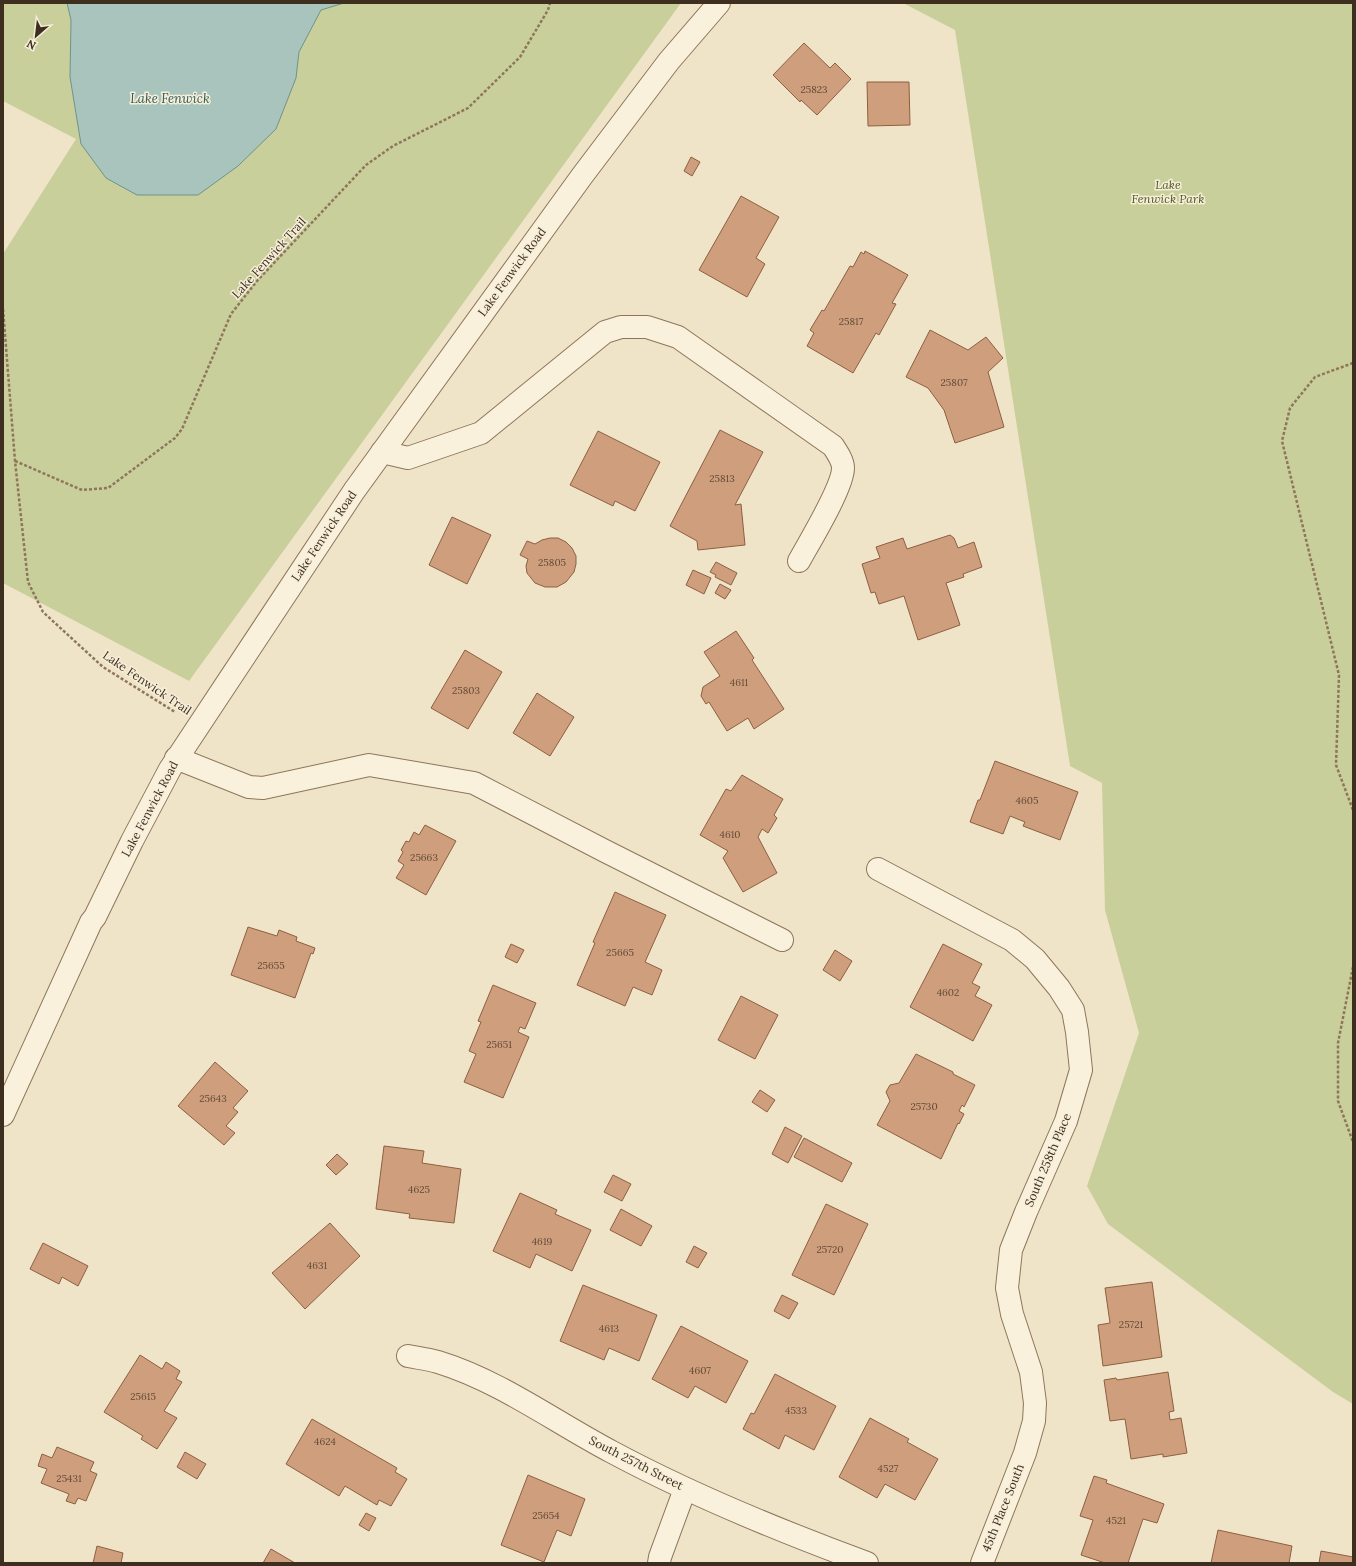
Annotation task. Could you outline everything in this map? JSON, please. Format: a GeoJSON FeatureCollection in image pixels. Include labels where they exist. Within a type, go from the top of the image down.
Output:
{"type":"FeatureCollection","features":[{"type":"Feature","properties":{"kind":"street","name":"Lake Fenwick Road"},"geometry":{"type":"LineString","coordinates":[[3,1115],[91,922],[95,918],[132,840],[176,758],[354,491],[382,452],[582,176],[669,61],[720,3]]}},
{"type":"Feature","properties":{"kind":"street"},"geometry":{"type":"LineString","coordinates":[[382,452],[408,458],[481,433],[605,332],[621,327],[647,327],[678,337],[833,446],[840,458],[843,468],[838,487],[799,561]]}},
{"type":"Feature","properties":{"kind":"street"},"geometry":{"type":"LineString","coordinates":[[176,758],[249,787],[263,788],[369,765],[474,783],[782,940]]}},
{"type":"Feature","properties":{"kind":"street","name":"South 258th Place"},"geometry":{"type":"LineString","coordinates":[[878,869],[1012,940],[1035,959],[1059,988],[1073,1010],[1081,1070],[1066,1121],[1011,1250],[1007,1288],[1012,1314],[1027,1356],[1034,1389],[1034,1421],[1025,1453]]}},
{"type":"Feature","properties":{"kind":"street","name":"South 257th Street"},"geometry":{"type":"LineString","coordinates":[[408,1356],[437,1362],[468,1373],[612,1452],[685,1489],[756,1520],[867,1563]]}},
{"type":"Feature","properties":{"kind":"street","name":"45th Place South"},"geometry":{"type":"LineString","coordinates":[[982,1563],[1025,1453]]}},
{"type":"Feature","properties":{"kind":"street"},"geometry":{"type":"LineString","coordinates":[[659,1563],[685,1489]]}},
{"type":"Feature","properties":{"kind":"path","name":"Lake Fenwick Trail"},"geometry":{"type":"LineString","coordinates":[[15,461],[82,490],[108,488],[175,438],[182,429],[231,314],[257,281],[366,165],[393,146],[468,108],[520,57],[548,10],[550,3]]}},
{"type":"Feature","properties":{"kind":"path","name":"Lake Fenwick Trail"},"geometry":{"type":"LineString","coordinates":[[3,309],[15,461],[28,582],[43,612],[103,667],[166,705],[196,728]]}},
{"type":"Feature","properties":{"kind":"path"},"geometry":{"type":"LineString","coordinates":[[1353,363],[1314,377],[1290,408],[1282,441],[1339,675],[1336,765],[1353,810]]}},
{"type":"Feature","properties":{"kind":"path"},"geometry":{"type":"LineString","coordinates":[[1353,967],[1338,1043],[1338,1101],[1353,1142]]}},
{"type":"Feature","properties":{"kind":"green space"},"geometry":{"type":"Polygon","coordinates":[[[3,3],[681,3],[189,681],[3,583],[3,254],[76,139],[3,101],[3,3]]]}},
{"type":"Feature","properties":{"kind":"green space","name":"Lake Fenwick Park"},"geometry":{"type":"Polygon","coordinates":[[[903,3],[1353,3],[1353,1404],[1333,1392],[1108,1224],[1087,1186],[1139,1033],[1105,910],[1102,783],[1070,766],[955,30],[903,3]]]}},
{"type":"Feature","properties":{"kind":"water","name":"Lake Fenwick"},"geometry":{"type":"Polygon","coordinates":[[[67,3],[344,3],[321,10],[299,52],[296,78],[276,129],[238,166],[198,195],[137,195],[106,178],[81,144],[70,77],[71,20],[67,3]]]}},
{"type":"Feature","properties":{"kind":"building"},"geometry":{"type":"Polygon","coordinates":[[[804,43],[830,68],[835,63],[851,79],[817,115],[801,100],[800,102],[773,75],[804,43]]]}},
{"type":"Feature","properties":{"kind":"building"},"geometry":{"type":"Polygon","coordinates":[[[867,82],[909,82],[910,125],[868,126],[867,82]]]}},
{"type":"Feature","properties":{"kind":"building"},"geometry":{"type":"Polygon","coordinates":[[[691,157],[700,162],[692,176],[684,171],[691,157]]]}},
{"type":"Feature","properties":{"kind":"building"},"geometry":{"type":"Polygon","coordinates":[[[741,196],[779,217],[756,258],[765,264],[747,297],[699,270],[741,196]]]}},
{"type":"Feature","properties":{"kind":"building"},"geometry":{"type":"Polygon","coordinates":[[[865,251],[908,275],[892,303],[896,304],[879,335],[876,333],[853,373],[807,346],[814,333],[810,330],[822,310],[824,311],[850,266],[853,267],[861,252],[864,254],[865,251]]]}},
{"type":"Feature","properties":{"kind":"building"},"geometry":{"type":"Polygon","coordinates":[[[930,330],[968,350],[986,337],[1003,358],[988,372],[1004,427],[955,443],[944,410],[928,388],[906,377],[930,330]]]}},
{"type":"Feature","properties":{"kind":"building"},"geometry":{"type":"Polygon","coordinates":[[[720,430],[763,452],[735,505],[741,504],[745,545],[698,550],[697,541],[670,526],[720,430]]]}},
{"type":"Feature","properties":{"kind":"building"},"geometry":{"type":"Polygon","coordinates":[[[598,431],[660,462],[635,511],[615,501],[613,506],[570,485],[598,431]]]}},
{"type":"Feature","properties":{"kind":"building"},"geometry":{"type":"Polygon","coordinates":[[[452,517],[491,535],[467,584],[429,565],[452,517]]]}},
{"type":"Feature","properties":{"kind":"building"},"geometry":{"type":"Polygon","coordinates":[[[950,535],[954,538],[958,548],[974,542],[982,567],[963,574],[964,577],[946,583],[960,625],[918,640],[904,596],[879,604],[875,592],[871,593],[862,564],[880,558],[876,547],[903,538],[907,549],[950,535]]]}},
{"type":"Feature","properties":{"kind":"building"},"geometry":{"type":"Polygon","coordinates":[[[550,538],[558,538],[566,542],[572,548],[576,556],[574,572],[566,582],[557,587],[545,587],[535,583],[527,573],[526,566],[528,559],[520,555],[527,541],[535,544],[550,538]]]}},
{"type":"Feature","properties":{"kind":"building"},"geometry":{"type":"Polygon","coordinates":[[[716,562],[737,573],[731,585],[715,577],[716,575],[710,572],[716,562]]]}},
{"type":"Feature","properties":{"kind":"building"},"geometry":{"type":"Polygon","coordinates":[[[693,570],[711,578],[704,594],[686,585],[693,570]]]}},
{"type":"Feature","properties":{"kind":"building"},"geometry":{"type":"Polygon","coordinates":[[[720,584],[731,590],[725,599],[715,593],[720,584]]]}},
{"type":"Feature","properties":{"kind":"building"},"geometry":{"type":"Polygon","coordinates":[[[736,631],[754,658],[752,660],[784,709],[754,729],[748,718],[727,731],[709,702],[706,704],[701,696],[703,687],[720,676],[704,652],[736,631]]]}},
{"type":"Feature","properties":{"kind":"building"},"geometry":{"type":"Polygon","coordinates":[[[465,650],[502,672],[468,729],[431,708],[465,650]]]}},
{"type":"Feature","properties":{"kind":"building"},"geometry":{"type":"Polygon","coordinates":[[[537,693],[574,717],[550,756],[513,733],[537,693]]]}},
{"type":"Feature","properties":{"kind":"building"},"geometry":{"type":"Polygon","coordinates":[[[995,761],[1078,792],[1060,840],[1023,826],[1025,822],[1010,816],[1003,834],[970,822],[995,761]]]}},
{"type":"Feature","properties":{"kind":"building"},"geometry":{"type":"Polygon","coordinates":[[[742,775],[783,799],[774,815],[777,818],[768,833],[762,829],[758,837],[777,873],[743,892],[723,858],[728,851],[700,835],[726,789],[731,791],[742,775]]]}},
{"type":"Feature","properties":{"kind":"building"},"geometry":{"type":"Polygon","coordinates":[[[425,825],[456,841],[426,895],[396,878],[404,865],[398,861],[403,852],[401,850],[406,841],[409,842],[414,832],[419,835],[425,825]]]}},
{"type":"Feature","properties":{"kind":"building"},"geometry":{"type":"Polygon","coordinates":[[[615,892],[666,915],[645,962],[662,970],[652,995],[633,987],[625,1006],[577,985],[595,943],[593,942],[615,892]]]}},
{"type":"Feature","properties":{"kind":"building"},"geometry":{"type":"Polygon","coordinates":[[[248,927],[277,936],[279,930],[297,937],[296,941],[315,948],[313,954],[311,953],[295,998],[231,975],[248,927]]]}},
{"type":"Feature","properties":{"kind":"building"},"geometry":{"type":"Polygon","coordinates":[[[511,944],[524,950],[517,963],[505,957],[511,944]]]}},
{"type":"Feature","properties":{"kind":"building"},"geometry":{"type":"Polygon","coordinates":[[[943,944],[982,964],[972,983],[980,987],[975,996],[992,1005],[973,1041],[910,1007],[943,944]]]}},
{"type":"Feature","properties":{"kind":"building"},"geometry":{"type":"Polygon","coordinates":[[[835,950],[852,961],[840,981],[823,970],[835,950]]]}},
{"type":"Feature","properties":{"kind":"building"},"geometry":{"type":"Polygon","coordinates":[[[493,985],[536,1003],[525,1029],[520,1027],[518,1032],[529,1037],[503,1098],[464,1082],[476,1054],[469,1051],[481,1022],[478,1021],[493,985]]]}},
{"type":"Feature","properties":{"kind":"building"},"geometry":{"type":"Polygon","coordinates":[[[741,996],[778,1015],[755,1059],[718,1040],[741,996]]]}},
{"type":"Feature","properties":{"kind":"building"},"geometry":{"type":"Polygon","coordinates":[[[916,1054],[953,1072],[953,1074],[975,1085],[964,1107],[962,1105],[959,1111],[964,1114],[959,1124],[958,1123],[941,1159],[877,1125],[890,1101],[886,1092],[890,1085],[899,1083],[916,1054]]]}},
{"type":"Feature","properties":{"kind":"building"},"geometry":{"type":"Polygon","coordinates":[[[215,1062],[248,1091],[233,1108],[238,1112],[226,1126],[235,1133],[224,1145],[178,1106],[215,1062]]]}},
{"type":"Feature","properties":{"kind":"building"},"geometry":{"type":"Polygon","coordinates":[[[760,1090],[775,1100],[767,1112],[752,1102],[760,1090]]]}},
{"type":"Feature","properties":{"kind":"building"},"geometry":{"type":"Polygon","coordinates":[[[785,1127],[802,1136],[788,1163],[772,1154],[785,1127]]]}},
{"type":"Feature","properties":{"kind":"building"},"geometry":{"type":"Polygon","coordinates":[[[804,1138],[852,1163],[842,1182],[794,1157],[804,1138]]]}},
{"type":"Feature","properties":{"kind":"building"},"geometry":{"type":"Polygon","coordinates":[[[384,1146],[424,1151],[422,1163],[461,1169],[454,1223],[409,1218],[410,1214],[376,1209],[384,1146]]]}},
{"type":"Feature","properties":{"kind":"building"},"geometry":{"type":"Polygon","coordinates":[[[337,1154],[348,1164],[336,1175],[326,1165],[337,1154]]]}},
{"type":"Feature","properties":{"kind":"building"},"geometry":{"type":"Polygon","coordinates":[[[613,1175],[631,1184],[622,1201],[604,1192],[613,1175]]]}},
{"type":"Feature","properties":{"kind":"building"},"geometry":{"type":"Polygon","coordinates":[[[520,1193],[557,1210],[555,1214],[591,1230],[572,1271],[536,1254],[530,1268],[493,1251],[520,1193]]]}},
{"type":"Feature","properties":{"kind":"building"},"geometry":{"type":"Polygon","coordinates":[[[826,1204],[868,1224],[834,1295],[792,1275],[826,1204]]]}},
{"type":"Feature","properties":{"kind":"building"},"geometry":{"type":"Polygon","coordinates":[[[621,1209],[652,1226],[641,1246],[610,1230],[621,1209]]]}},
{"type":"Feature","properties":{"kind":"building"},"geometry":{"type":"Polygon","coordinates":[[[330,1223],[360,1256],[305,1309],[272,1273],[330,1223]]]}},
{"type":"Feature","properties":{"kind":"building"},"geometry":{"type":"Polygon","coordinates":[[[43,1243],[88,1266],[78,1286],[62,1277],[59,1284],[30,1269],[43,1243]]]}},
{"type":"Feature","properties":{"kind":"building"},"geometry":{"type":"Polygon","coordinates":[[[694,1246],[707,1253],[698,1268],[686,1262],[694,1246]]]}},
{"type":"Feature","properties":{"kind":"building"},"geometry":{"type":"Polygon","coordinates":[[[1152,1282],[1162,1357],[1103,1366],[1098,1325],[1110,1323],[1105,1288],[1152,1282]]]}},
{"type":"Feature","properties":{"kind":"building"},"geometry":{"type":"Polygon","coordinates":[[[583,1285],[657,1315],[639,1361],[609,1348],[604,1360],[560,1341],[583,1285]]]}},
{"type":"Feature","properties":{"kind":"building"},"geometry":{"type":"Polygon","coordinates":[[[782,1295],[798,1303],[789,1319],[774,1311],[782,1295]]]}},
{"type":"Feature","properties":{"kind":"building"},"geometry":{"type":"Polygon","coordinates":[[[681,1326],[748,1361],[726,1403],[695,1386],[688,1398],[652,1379],[681,1326]]]}},
{"type":"Feature","properties":{"kind":"building"},"geometry":{"type":"Polygon","coordinates":[[[140,1355],[162,1369],[166,1362],[180,1371],[176,1379],[182,1382],[164,1411],[177,1418],[157,1449],[141,1439],[143,1436],[104,1412],[140,1355]]]}},
{"type":"Feature","properties":{"kind":"building"},"geometry":{"type":"Polygon","coordinates":[[[1168,1372],[1174,1411],[1169,1412],[1170,1420],[1181,1418],[1187,1453],[1163,1457],[1163,1454],[1131,1459],[1125,1419],[1110,1421],[1104,1380],[1116,1378],[1117,1380],[1168,1372]]]}},
{"type":"Feature","properties":{"kind":"building"},"geometry":{"type":"Polygon","coordinates":[[[775,1374],[836,1406],[814,1450],[785,1435],[779,1449],[743,1429],[751,1413],[754,1414],[775,1374]]]}},
{"type":"Feature","properties":{"kind":"building"},"geometry":{"type":"Polygon","coordinates":[[[870,1418],[909,1439],[907,1442],[938,1459],[915,1500],[885,1484],[877,1498],[839,1477],[870,1418]]]}},
{"type":"Feature","properties":{"kind":"building"},"geometry":{"type":"Polygon","coordinates":[[[312,1419],[397,1468],[395,1472],[407,1479],[391,1506],[379,1500],[377,1505],[345,1486],[339,1496],[286,1464],[312,1419]]]}},
{"type":"Feature","properties":{"kind":"building"},"geometry":{"type":"Polygon","coordinates":[[[57,1447],[94,1462],[90,1471],[97,1474],[86,1501],[78,1498],[75,1504],[66,1501],[69,1494],[41,1483],[47,1469],[38,1466],[42,1454],[52,1458],[57,1447]]]}},
{"type":"Feature","properties":{"kind":"building"},"geometry":{"type":"Polygon","coordinates":[[[185,1452],[206,1464],[197,1479],[177,1467],[185,1452]]]}},
{"type":"Feature","properties":{"kind":"building"},"geometry":{"type":"Polygon","coordinates":[[[528,1475],[585,1499],[571,1536],[557,1530],[544,1562],[501,1545],[528,1475]]]}},
{"type":"Feature","properties":{"kind":"building"},"geometry":{"type":"Polygon","coordinates":[[[1094,1476],[1107,1480],[1106,1483],[1164,1504],[1157,1523],[1143,1519],[1128,1563],[1105,1563],[1081,1555],[1093,1520],[1080,1516],[1094,1476]]]}},
{"type":"Feature","properties":{"kind":"building"},"geometry":{"type":"Polygon","coordinates":[[[366,1513],[376,1518],[369,1531],[359,1525],[366,1513]]]}},
{"type":"Feature","properties":{"kind":"building"},"geometry":{"type":"Polygon","coordinates":[[[1218,1530],[1292,1546],[1289,1563],[1211,1563],[1218,1530]]]}},
{"type":"Feature","properties":{"kind":"building"},"geometry":{"type":"Polygon","coordinates":[[[97,1546],[123,1553],[121,1563],[93,1563],[97,1546]]]}},
{"type":"Feature","properties":{"kind":"building"},"geometry":{"type":"Polygon","coordinates":[[[271,1549],[295,1563],[263,1563],[271,1549]]]}},
{"type":"Feature","properties":{"kind":"building"},"geometry":{"type":"Polygon","coordinates":[[[1321,1551],[1353,1557],[1353,1563],[1319,1563],[1321,1551]]]}}]}
